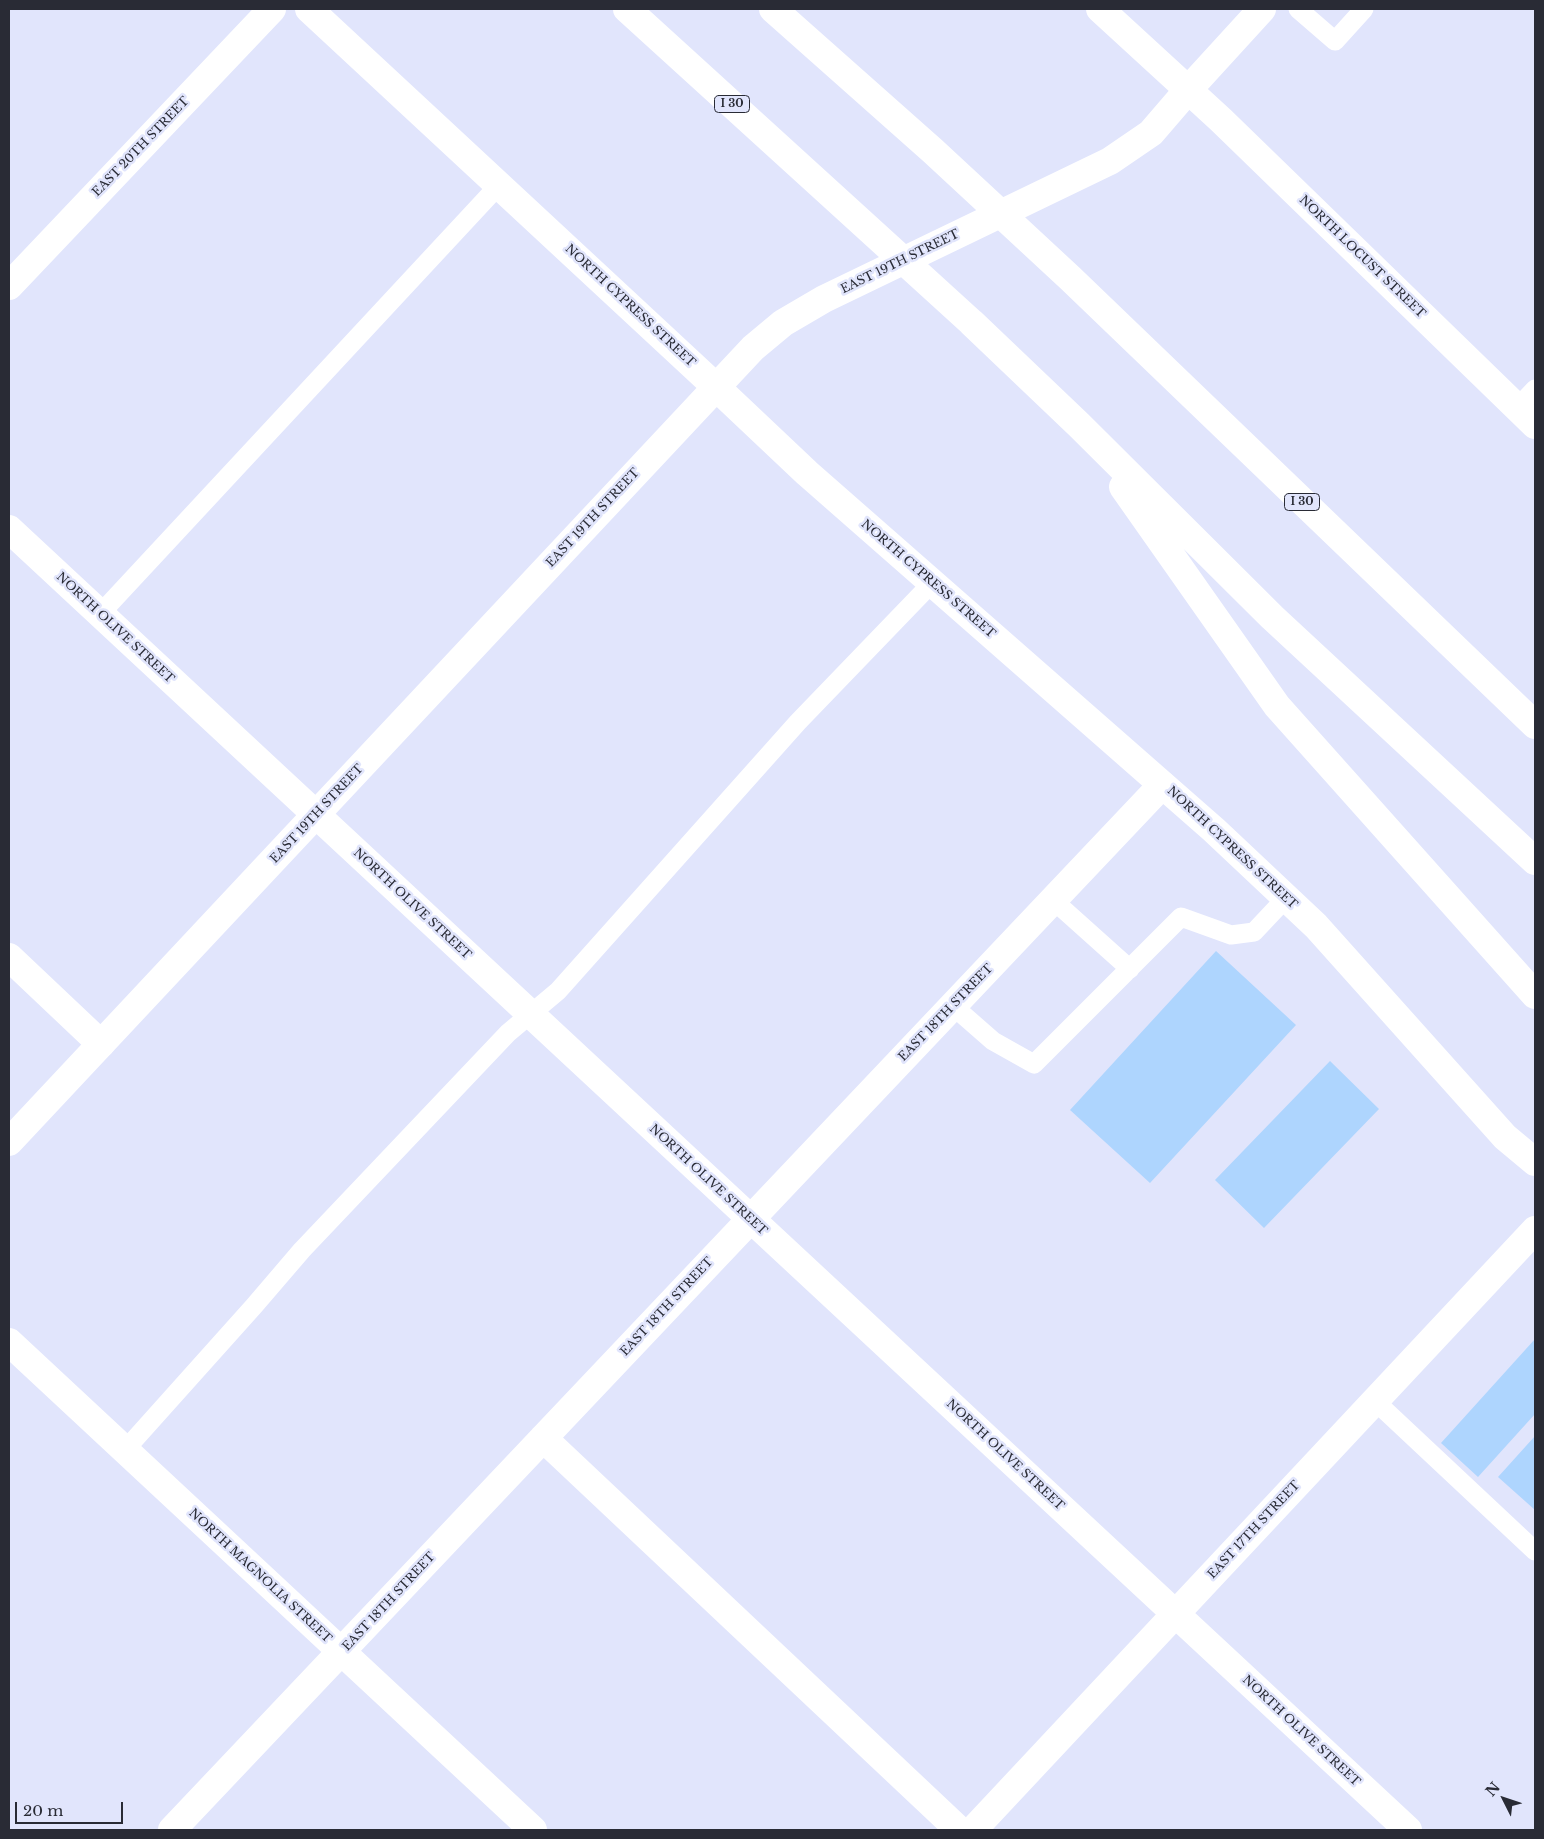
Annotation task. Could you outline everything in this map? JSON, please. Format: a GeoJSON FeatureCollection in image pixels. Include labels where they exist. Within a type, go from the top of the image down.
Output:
{"type":"FeatureCollection","features":[{"type":"Feature","properties":{"kind":"main road","name":"EAST 20TH STREET"},"geometry":{"type":"LineString","coordinates":[[9,286],[272,9]]}},
{"type":"Feature","properties":{"kind":"main road","name":"NORTH CYPRESS STREET"},"geometry":{"type":"LineString","coordinates":[[309,9],[808,473],[1162,784],[1316,926],[1505,1137],[1535,1162]]}},
{"type":"Feature","properties":{"kind":"main road","name":"I 30"},"geometry":{"type":"LineString","coordinates":[[627,9],[971,322],[1079,425],[1272,617],[1535,861]]}},
{"type":"Feature","properties":{"kind":"main road","name":"I 30"},"geometry":{"type":"LineString","coordinates":[[773,9],[933,151],[1070,278],[1535,725]]}},
{"type":"Feature","properties":{"kind":"main road","name":"NORTH LOCUST STREET"},"geometry":{"type":"LineString","coordinates":[[1100,9],[1188,90],[1526,417]]}},
{"type":"Feature","properties":{"kind":"main road","name":"EAST 19TH STREET"},"geometry":{"type":"LineString","coordinates":[[9,1142],[760,342],[783,323],[824,299],[1110,162],[1152,132],[1262,9]]}},
{"type":"Feature","properties":{"kind":"main road"},"geometry":{"type":"LineString","coordinates":[[1079,425],[1277,706],[1535,995]]}},
{"type":"Feature","properties":{"kind":"main road","name":"NORTH OLIVE STREET"},"geometry":{"type":"LineString","coordinates":[[9,529],[1408,1830]]}},
{"type":"Feature","properties":{"kind":"main road","name":"EAST 18TH STREET"},"geometry":{"type":"LineString","coordinates":[[172,1830],[1162,784]]}},
{"type":"Feature","properties":{"kind":"main road"},"geometry":{"type":"LineString","coordinates":[[9,957],[101,1044]]}},
{"type":"Feature","properties":{"kind":"main road","name":"EAST 17TH STREET"},"geometry":{"type":"LineString","coordinates":[[973,1830],[1535,1230]]}},
{"type":"Feature","properties":{"kind":"main road","name":"NORTH MAGNOLIA STREET"},"geometry":{"type":"LineString","coordinates":[[9,1342],[533,1830]]}},
{"type":"Feature","properties":{"kind":"main road"},"geometry":{"type":"LineString","coordinates":[[544,1438],[959,1830]]}},
{"type":"Feature","properties":{"kind":"lane"},"geometry":{"type":"LineString","coordinates":[[1298,9],[1335,41],[1364,9]]}},
{"type":"Feature","properties":{"kind":"lane"},"geometry":{"type":"LineString","coordinates":[[100,614],[499,185]]}},
{"type":"Feature","properties":{"kind":"lane"},"geometry":{"type":"LineString","coordinates":[[1526,417],[1535,389]]}},
{"type":"Feature","properties":{"kind":"lane"},"geometry":{"type":"LineString","coordinates":[[124,1450],[302,1250],[508,1033],[558,992],[798,722],[932,583]]}},
{"type":"Feature","properties":{"kind":"lane"},"geometry":{"type":"LineString","coordinates":[[953,1006],[993,1041],[1034,1064],[1181,917],[1231,935],[1254,932],[1286,898]]}},
{"type":"Feature","properties":{"kind":"lane"},"geometry":{"type":"LineString","coordinates":[[1053,900],[1130,969]]}},
{"type":"Feature","properties":{"kind":"lane"},"geometry":{"type":"LineString","coordinates":[[1375,1402],[1535,1551]]}},
{"type":"Feature","properties":{"kind":"building"},"geometry":{"type":"Polygon","coordinates":[[[1216,951],[1296,1025],[1150,1183],[1070,1110],[1216,951]]]}},
{"type":"Feature","properties":{"kind":"building"},"geometry":{"type":"Polygon","coordinates":[[[1330,1061],[1379,1109],[1264,1228],[1215,1180],[1330,1061]]]}},
{"type":"Feature","properties":{"kind":"building"},"geometry":{"type":"Polygon","coordinates":[[[1535,1339],[1535,1414],[1478,1477],[1441,1443],[1535,1339]]]}},
{"type":"Feature","properties":{"kind":"building"},"geometry":{"type":"Polygon","coordinates":[[[1535,1436],[1535,1510],[1498,1477],[1535,1436]]]}}]}
